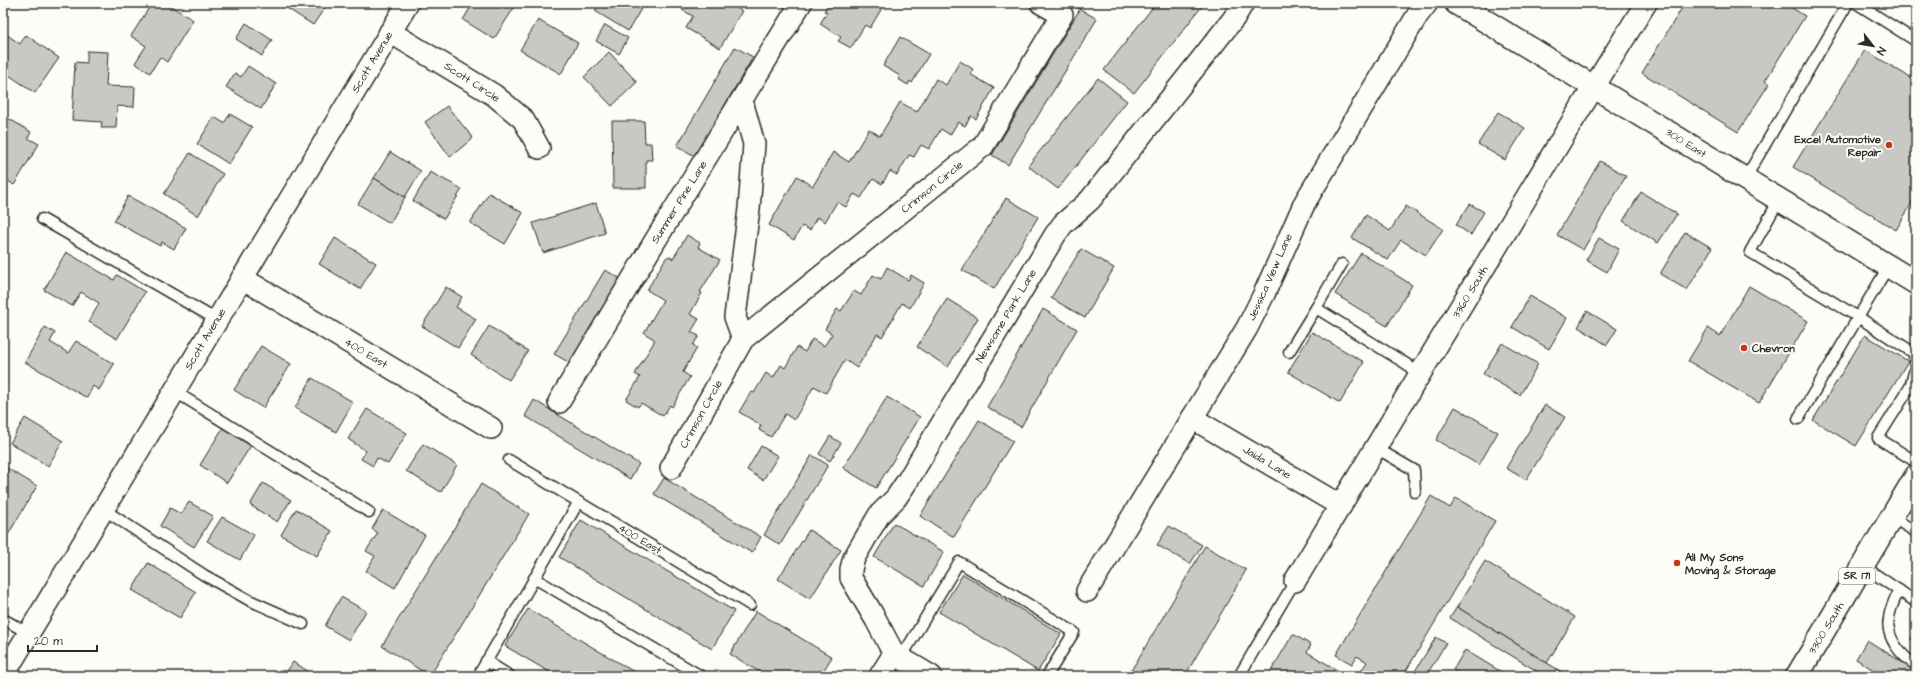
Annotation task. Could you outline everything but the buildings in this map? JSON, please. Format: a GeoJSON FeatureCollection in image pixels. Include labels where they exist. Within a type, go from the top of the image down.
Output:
{"type":"FeatureCollection","features":[{"type":"Feature","properties":{"kind":"street","name":"Scott Avenue"},"geometry":{"type":"LineString","coordinates":[[3,676],[408,3]]}},
{"type":"Feature","properties":{"kind":"street","name":"Summer Pine Lane"},"geometry":{"type":"LineString","coordinates":[[559,402],[801,3]]}},
{"type":"Feature","properties":{"kind":"street","name":"Crimson Circle"},"geometry":{"type":"LineString","coordinates":[[670,468],[743,339],[984,146],[1062,16],[1041,3]]}},
{"type":"Feature","properties":{"kind":"street","name":"Newsome Park Lane"},"geometry":{"type":"LineString","coordinates":[[897,656],[851,578],[851,569],[854,558],[879,514],[896,498],[908,480],[1055,235],[1063,224],[1090,200],[1234,18],[1243,3]]}},
{"type":"Feature","properties":{"kind":"street","name":"Jessica View Lane"},"geometry":{"type":"LineString","coordinates":[[1087,591],[1256,311],[1304,202],[1417,16],[1427,3]]}},
{"type":"Feature","properties":{"kind":"street","name":"300 East"},"geometry":{"type":"LineString","coordinates":[[1456,3],[1916,283]]}},
{"type":"Feature","properties":{"kind":"street","name":"3360 South"},"geometry":{"type":"LineString","coordinates":[[1295,581],[1646,3]]}},
{"type":"Feature","properties":{"kind":"street","name":"Scott Circle"},"geometry":{"type":"LineString","coordinates":[[390,32],[494,94],[523,119],[540,148]]}},
{"type":"Feature","properties":{"kind":"street"},"geometry":{"type":"LineString","coordinates":[[742,101],[754,144],[749,209],[735,316],[743,339]]}},
{"type":"Feature","properties":{"kind":"street","name":"400 East"},"geometry":{"type":"LineString","coordinates":[[242,278],[491,428]]}},
{"type":"Feature","properties":{"kind":"street","name":"Jaida Lane"},"geometry":{"type":"LineString","coordinates":[[1192,418],[1341,506]]}},
{"type":"Feature","properties":{"kind":"street","name":"3300 South"},"geometry":{"type":"LineString","coordinates":[[1797,676],[1916,476]]}},
{"type":"Feature","properties":{"kind":"street"},"geometry":{"type":"LineString","coordinates":[[880,676],[897,656],[931,676]]}},
{"type":"Feature","properties":{"kind":"lane"},"geometry":{"type":"LineString","coordinates":[[1745,179],[1848,3]]}},
{"type":"Feature","properties":{"kind":"lane"},"geometry":{"type":"LineString","coordinates":[[1856,3],[1916,41]]}},
{"type":"Feature","properties":{"kind":"lane"},"geometry":{"type":"LineString","coordinates":[[1779,200],[1750,252],[1858,317],[1914,353],[1915,369],[1910,387],[1878,438],[1916,462]]}},
{"type":"Feature","properties":{"kind":"lane"},"geometry":{"type":"LineString","coordinates":[[42,219],[216,320]]}},
{"type":"Feature","properties":{"kind":"lane"},"geometry":{"type":"LineString","coordinates":[[1289,352],[1342,264]]}},
{"type":"Feature","properties":{"kind":"lane"},"geometry":{"type":"LineString","coordinates":[[1798,419],[1888,267]]}},
{"type":"Feature","properties":{"kind":"lane"},"geometry":{"type":"LineString","coordinates":[[1316,308],[1408,365],[1419,377]]}},
{"type":"Feature","properties":{"kind":"lane"},"geometry":{"type":"LineString","coordinates":[[174,391],[369,512]]}},
{"type":"Feature","properties":{"kind":"lane"},"geometry":{"type":"LineString","coordinates":[[1376,448],[1414,470],[1415,492]]}},
{"type":"Feature","properties":{"kind":"lane","name":"400 East"},"geometry":{"type":"LineString","coordinates":[[509,460],[578,503],[750,605]]}},
{"type":"Feature","properties":{"kind":"lane"},"geometry":{"type":"LineString","coordinates":[[478,676],[578,503]]}},
{"type":"Feature","properties":{"kind":"lane"},"geometry":{"type":"LineString","coordinates":[[103,509],[204,575],[249,600],[303,624]]}},
{"type":"Feature","properties":{"kind":"lane"},"geometry":{"type":"LineString","coordinates":[[1892,517],[1916,532]]}},
{"type":"Feature","properties":{"kind":"lane"},"geometry":{"type":"LineString","coordinates":[[897,656],[959,562],[1074,632],[1047,676]]}},
{"type":"Feature","properties":{"kind":"lane"},"geometry":{"type":"LineString","coordinates":[[1863,566],[1916,602]]}},
{"type":"Feature","properties":{"kind":"lane"},"geometry":{"type":"LineString","coordinates":[[534,578],[701,676]]}},
{"type":"Feature","properties":{"kind":"lane"},"geometry":{"type":"LineString","coordinates":[[1239,676],[1295,581]]}},
{"type":"Feature","properties":{"kind":"lane"},"geometry":{"type":"LineString","coordinates":[[1899,590],[1888,618],[1890,632],[1894,643],[1902,654],[1906,659],[1916,665]]}},
{"type":"Feature","properties":{"kind":"lane"},"geometry":{"type":"LineString","coordinates":[[3,619],[28,634]]}},
{"type":"Feature","properties":{"kind":"lane"},"geometry":{"type":"LineString","coordinates":[[486,661],[510,676]]}},
{"type":"Feature","properties":{"kind":"place","name":"Excel Automotive Repair"},"geometry":{"type":"Point","coordinates":[1889,145]}},
{"type":"Feature","properties":{"kind":"place","name":"Chevron"},"geometry":{"type":"Point","coordinates":[1744,348]}},
{"type":"Feature","properties":{"kind":"place","name":"All My Sons Moving & Storage"},"geometry":{"type":"Point","coordinates":[1677,563]}}]}
